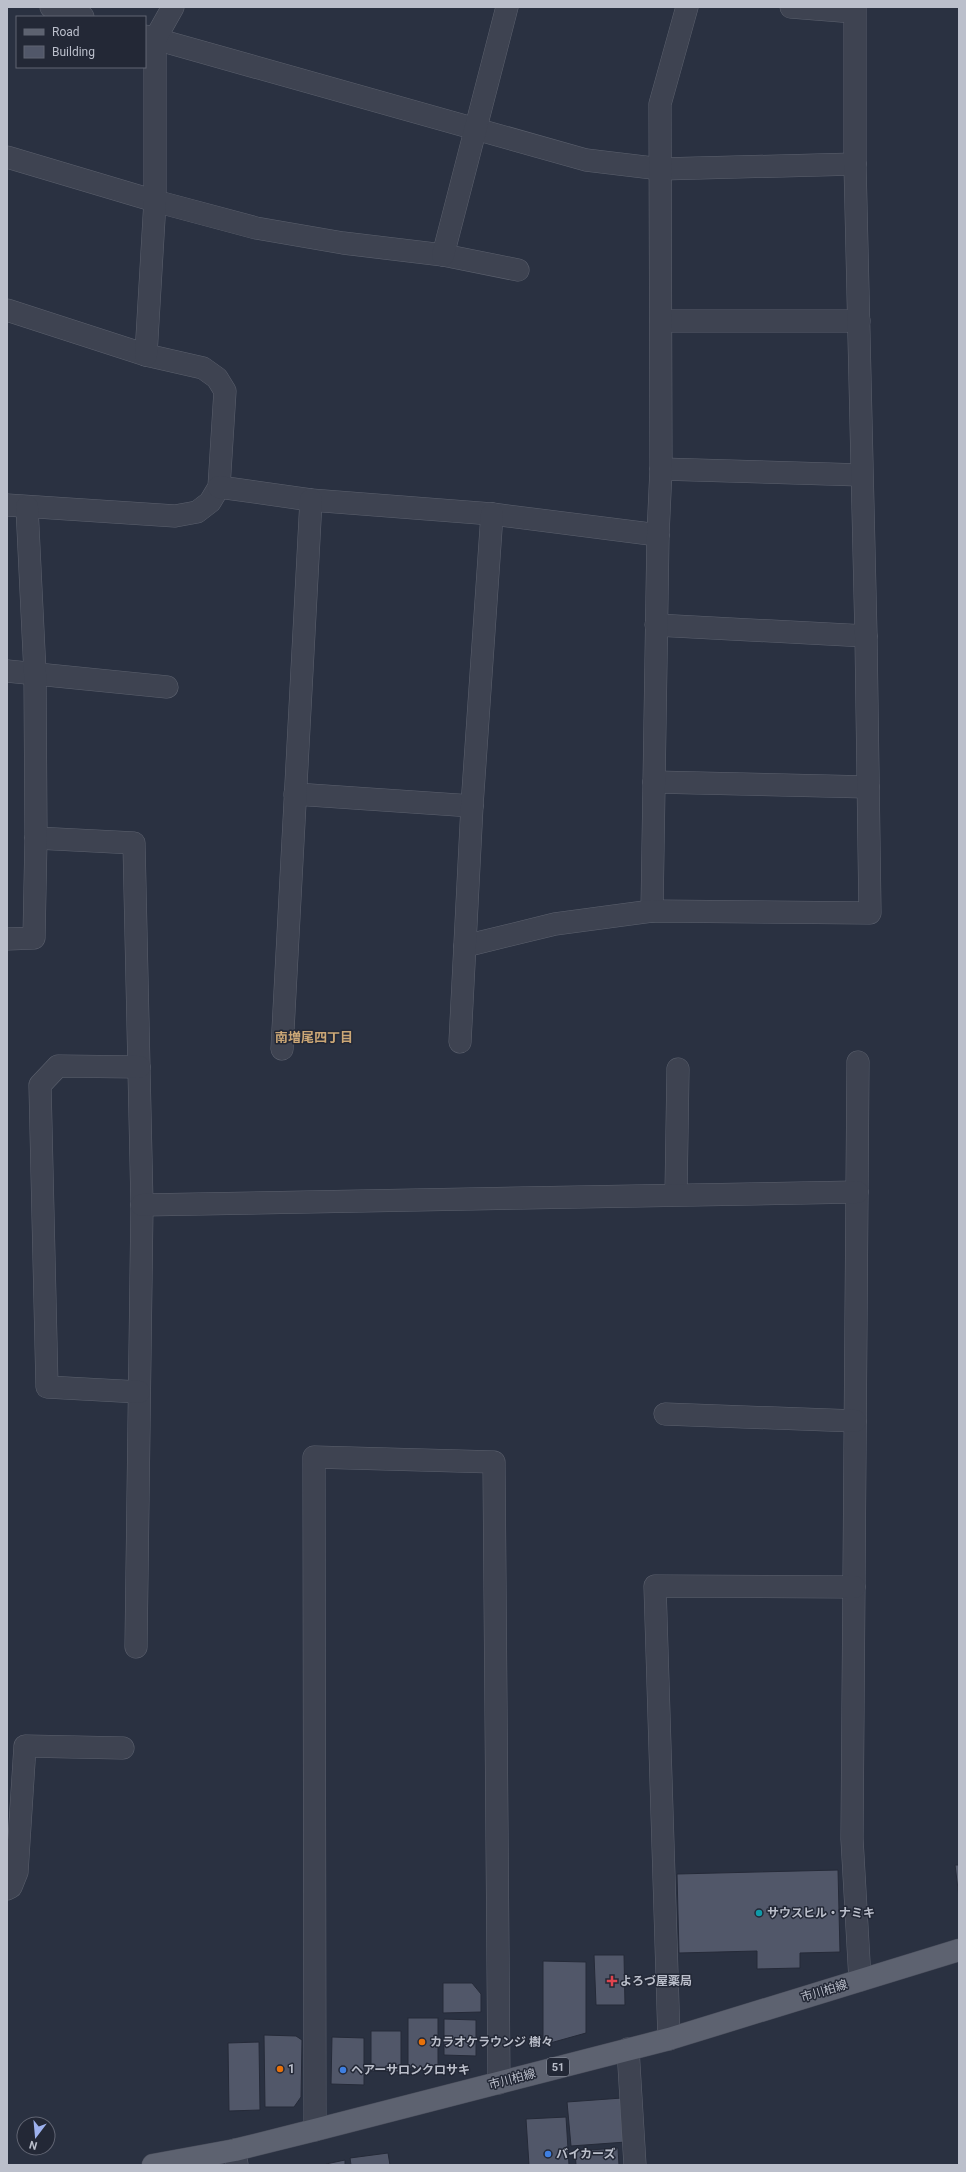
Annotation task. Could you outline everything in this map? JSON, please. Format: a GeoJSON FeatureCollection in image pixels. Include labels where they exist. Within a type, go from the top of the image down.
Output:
{"type":"FeatureCollection","features":[{"type":"Feature","properties":{"kind":"main road","name":"市川柏線"},"geometry":{"type":"LineString","coordinates":[[153,2165],[236,2157],[315,2130],[669,2038],[959,1950]]}},
{"type":"Feature","properties":{"kind":"street"},"geometry":{"type":"LineString","coordinates":[[50,7],[80,16]]}},
{"type":"Feature","properties":{"kind":"street"},"geometry":{"type":"LineString","coordinates":[[146,355],[155,201],[150,38],[173,7]]}},
{"type":"Feature","properties":{"kind":"street"},"geometry":{"type":"LineString","coordinates":[[443,255],[507,7]]}},
{"type":"Feature","properties":{"kind":"street"},"geometry":{"type":"LineString","coordinates":[[652,911],[656,625],[661,469],[660,104],[687,7]]}},
{"type":"Feature","properties":{"kind":"street"},"geometry":{"type":"LineString","coordinates":[[465,946],[555,924],[652,911],[870,913],[866,636],[858,321],[855,9],[791,7]]}},
{"type":"Feature","properties":{"kind":"street"},"geometry":{"type":"LineString","coordinates":[[150,38],[586,160],[661,169],[856,164]]}},
{"type":"Feature","properties":{"kind":"street"},"geometry":{"type":"LineString","coordinates":[[7,157],[155,201],[256,228],[343,243],[443,255],[518,270]]}},
{"type":"Feature","properties":{"kind":"street"},"geometry":{"type":"LineString","coordinates":[[7,310],[146,355],[203,368],[217,378],[225,391],[219,487],[210,502],[197,512],[175,516],[17,506],[35,673],[36,838],[34,938],[7,939]]}},
{"type":"Feature","properties":{"kind":"street"},"geometry":{"type":"LineString","coordinates":[[661,321],[858,321]]}},
{"type":"Feature","properties":{"kind":"street"},"geometry":{"type":"LineString","coordinates":[[661,469],[861,475]]}},
{"type":"Feature","properties":{"kind":"street"},"geometry":{"type":"LineString","coordinates":[[219,487],[311,500],[492,514],[658,535]]}},
{"type":"Feature","properties":{"kind":"street"},"geometry":{"type":"LineString","coordinates":[[282,1049],[311,500]]}},
{"type":"Feature","properties":{"kind":"street"},"geometry":{"type":"LineString","coordinates":[[460,1042],[472,806],[492,514]]}},
{"type":"Feature","properties":{"kind":"street"},"geometry":{"type":"LineString","coordinates":[[656,625],[866,636]]}},
{"type":"Feature","properties":{"kind":"street"},"geometry":{"type":"LineString","coordinates":[[7,671],[167,687]]}},
{"type":"Feature","properties":{"kind":"street"},"geometry":{"type":"LineString","coordinates":[[654,782],[868,787]]}},
{"type":"Feature","properties":{"kind":"street"},"geometry":{"type":"LineString","coordinates":[[295,794],[472,806]]}},
{"type":"Feature","properties":{"kind":"street"},"geometry":{"type":"LineString","coordinates":[[36,838],[134,843],[142,1205],[136,1647]]}},
{"type":"Feature","properties":{"kind":"street"},"geometry":{"type":"LineString","coordinates":[[858,1062],[852,1839],[860,1980]]}},
{"type":"Feature","properties":{"kind":"street"},"geometry":{"type":"LineString","coordinates":[[139,1068],[58,1066],[40,1085],[47,1387],[139,1392]]}},
{"type":"Feature","properties":{"kind":"street"},"geometry":{"type":"LineString","coordinates":[[676,1194],[678,1068]]}},
{"type":"Feature","properties":{"kind":"street"},"geometry":{"type":"LineString","coordinates":[[142,1205],[676,1194],[857,1192]]}},
{"type":"Feature","properties":{"kind":"street"},"geometry":{"type":"LineString","coordinates":[[665,1414],[855,1421]]}},
{"type":"Feature","properties":{"kind":"street"},"geometry":{"type":"LineString","coordinates":[[315,2130],[314,1457],[494,1462],[499,2083]]}},
{"type":"Feature","properties":{"kind":"street"},"geometry":{"type":"LineString","coordinates":[[669,2038],[655,1586],[854,1587]]}},
{"type":"Feature","properties":{"kind":"street"},"geometry":{"type":"LineString","coordinates":[[7,1889],[11,1887],[17,1872],[25,1746],[123,1748]]}},
{"type":"Feature","properties":{"kind":"street"},"geometry":{"type":"LineString","coordinates":[[628,2049],[635,2165]]}},
{"type":"Feature","properties":{"kind":"building"},"geometry":{"type":"Polygon","coordinates":[[[955,1865],[959,1865],[959,1897],[955,1865]]]}},
{"type":"Feature","properties":{"kind":"building","name":"サウスヒル・ナミキ"},"geometry":{"type":"Polygon","coordinates":[[[838,1870],[840,1952],[800,1953],[800,1968],[757,1969],[757,1951],[679,1953],[677,1874],[838,1870]]]}},
{"type":"Feature","properties":{"kind":"building"},"geometry":{"type":"Polygon","coordinates":[[[594,1955],[624,1955],[625,2005],[596,2005],[594,1955]]]}},
{"type":"Feature","properties":{"kind":"building"},"geometry":{"type":"Polygon","coordinates":[[[543,1961],[586,1962],[586,2033],[543,2045],[543,1961]]]}},
{"type":"Feature","properties":{"kind":"building"},"geometry":{"type":"Polygon","coordinates":[[[443,1983],[472,1983],[481,1994],[481,2012],[443,2013],[443,1983]]]}},
{"type":"Feature","properties":{"kind":"building"},"geometry":{"type":"Polygon","coordinates":[[[408,2018],[438,2018],[438,2068],[408,2068],[408,2018]]]}},
{"type":"Feature","properties":{"kind":"building"},"geometry":{"type":"Polygon","coordinates":[[[444,2019],[476,2020],[476,2056],[444,2055],[444,2019]]]}},
{"type":"Feature","properties":{"kind":"building"},"geometry":{"type":"Polygon","coordinates":[[[371,2031],[401,2031],[401,2072],[371,2071],[371,2031]]]}},
{"type":"Feature","properties":{"kind":"building"},"geometry":{"type":"Polygon","coordinates":[[[264,2035],[296,2036],[302,2040],[301,2097],[294,2107],[265,2107],[264,2035]]]}},
{"type":"Feature","properties":{"kind":"building"},"geometry":{"type":"Polygon","coordinates":[[[332,2037],[364,2038],[364,2085],[331,2084],[332,2037]]]}},
{"type":"Feature","properties":{"kind":"building"},"geometry":{"type":"Polygon","coordinates":[[[259,2042],[260,2110],[229,2111],[228,2043],[259,2042]]]}},
{"type":"Feature","properties":{"kind":"building"},"geometry":{"type":"Polygon","coordinates":[[[622,2098],[626,2142],[571,2146],[567,2102],[622,2098]]]}},
{"type":"Feature","properties":{"kind":"building"},"geometry":{"type":"Polygon","coordinates":[[[566,2117],[569,2165],[529,2165],[526,2119],[566,2117]]]}},
{"type":"Feature","properties":{"kind":"building"},"geometry":{"type":"Polygon","coordinates":[[[618,2148],[619,2165],[576,2165],[575,2151],[618,2148]]]}},
{"type":"Feature","properties":{"kind":"building"},"geometry":{"type":"Polygon","coordinates":[[[388,2153],[390,2165],[351,2165],[350,2158],[388,2153]]]}},
{"type":"Feature","properties":{"kind":"building"},"geometry":{"type":"Polygon","coordinates":[[[345,2160],[345,2165],[326,2165],[326,2164],[345,2160]]]}},
{"type":"Feature","properties":{"kind":"place","name":"サウスヒル・ナミキ"},"geometry":{"type":"Point","coordinates":[759,1913]}},
{"type":"Feature","properties":{"kind":"place","name":"よろづ屋薬局"},"geometry":{"type":"Point","coordinates":[612,1981]}},
{"type":"Feature","properties":{"kind":"place","name":"カラオケラウンジ 樹々"},"geometry":{"type":"Point","coordinates":[422,2042]}},
{"type":"Feature","properties":{"kind":"place","name":"1"},"geometry":{"type":"Point","coordinates":[280,2069]}},
{"type":"Feature","properties":{"kind":"place","name":"ヘアーサロンクロサキ"},"geometry":{"type":"Point","coordinates":[343,2070]}},
{"type":"Feature","properties":{"kind":"place","name":"バイカーズ"},"geometry":{"type":"Point","coordinates":[548,2154]}},
{"type":"Feature","properties":{"kind":"district","name":"南増尾四丁目"},"geometry":{"type":"Point","coordinates":[314,1037]}}]}
